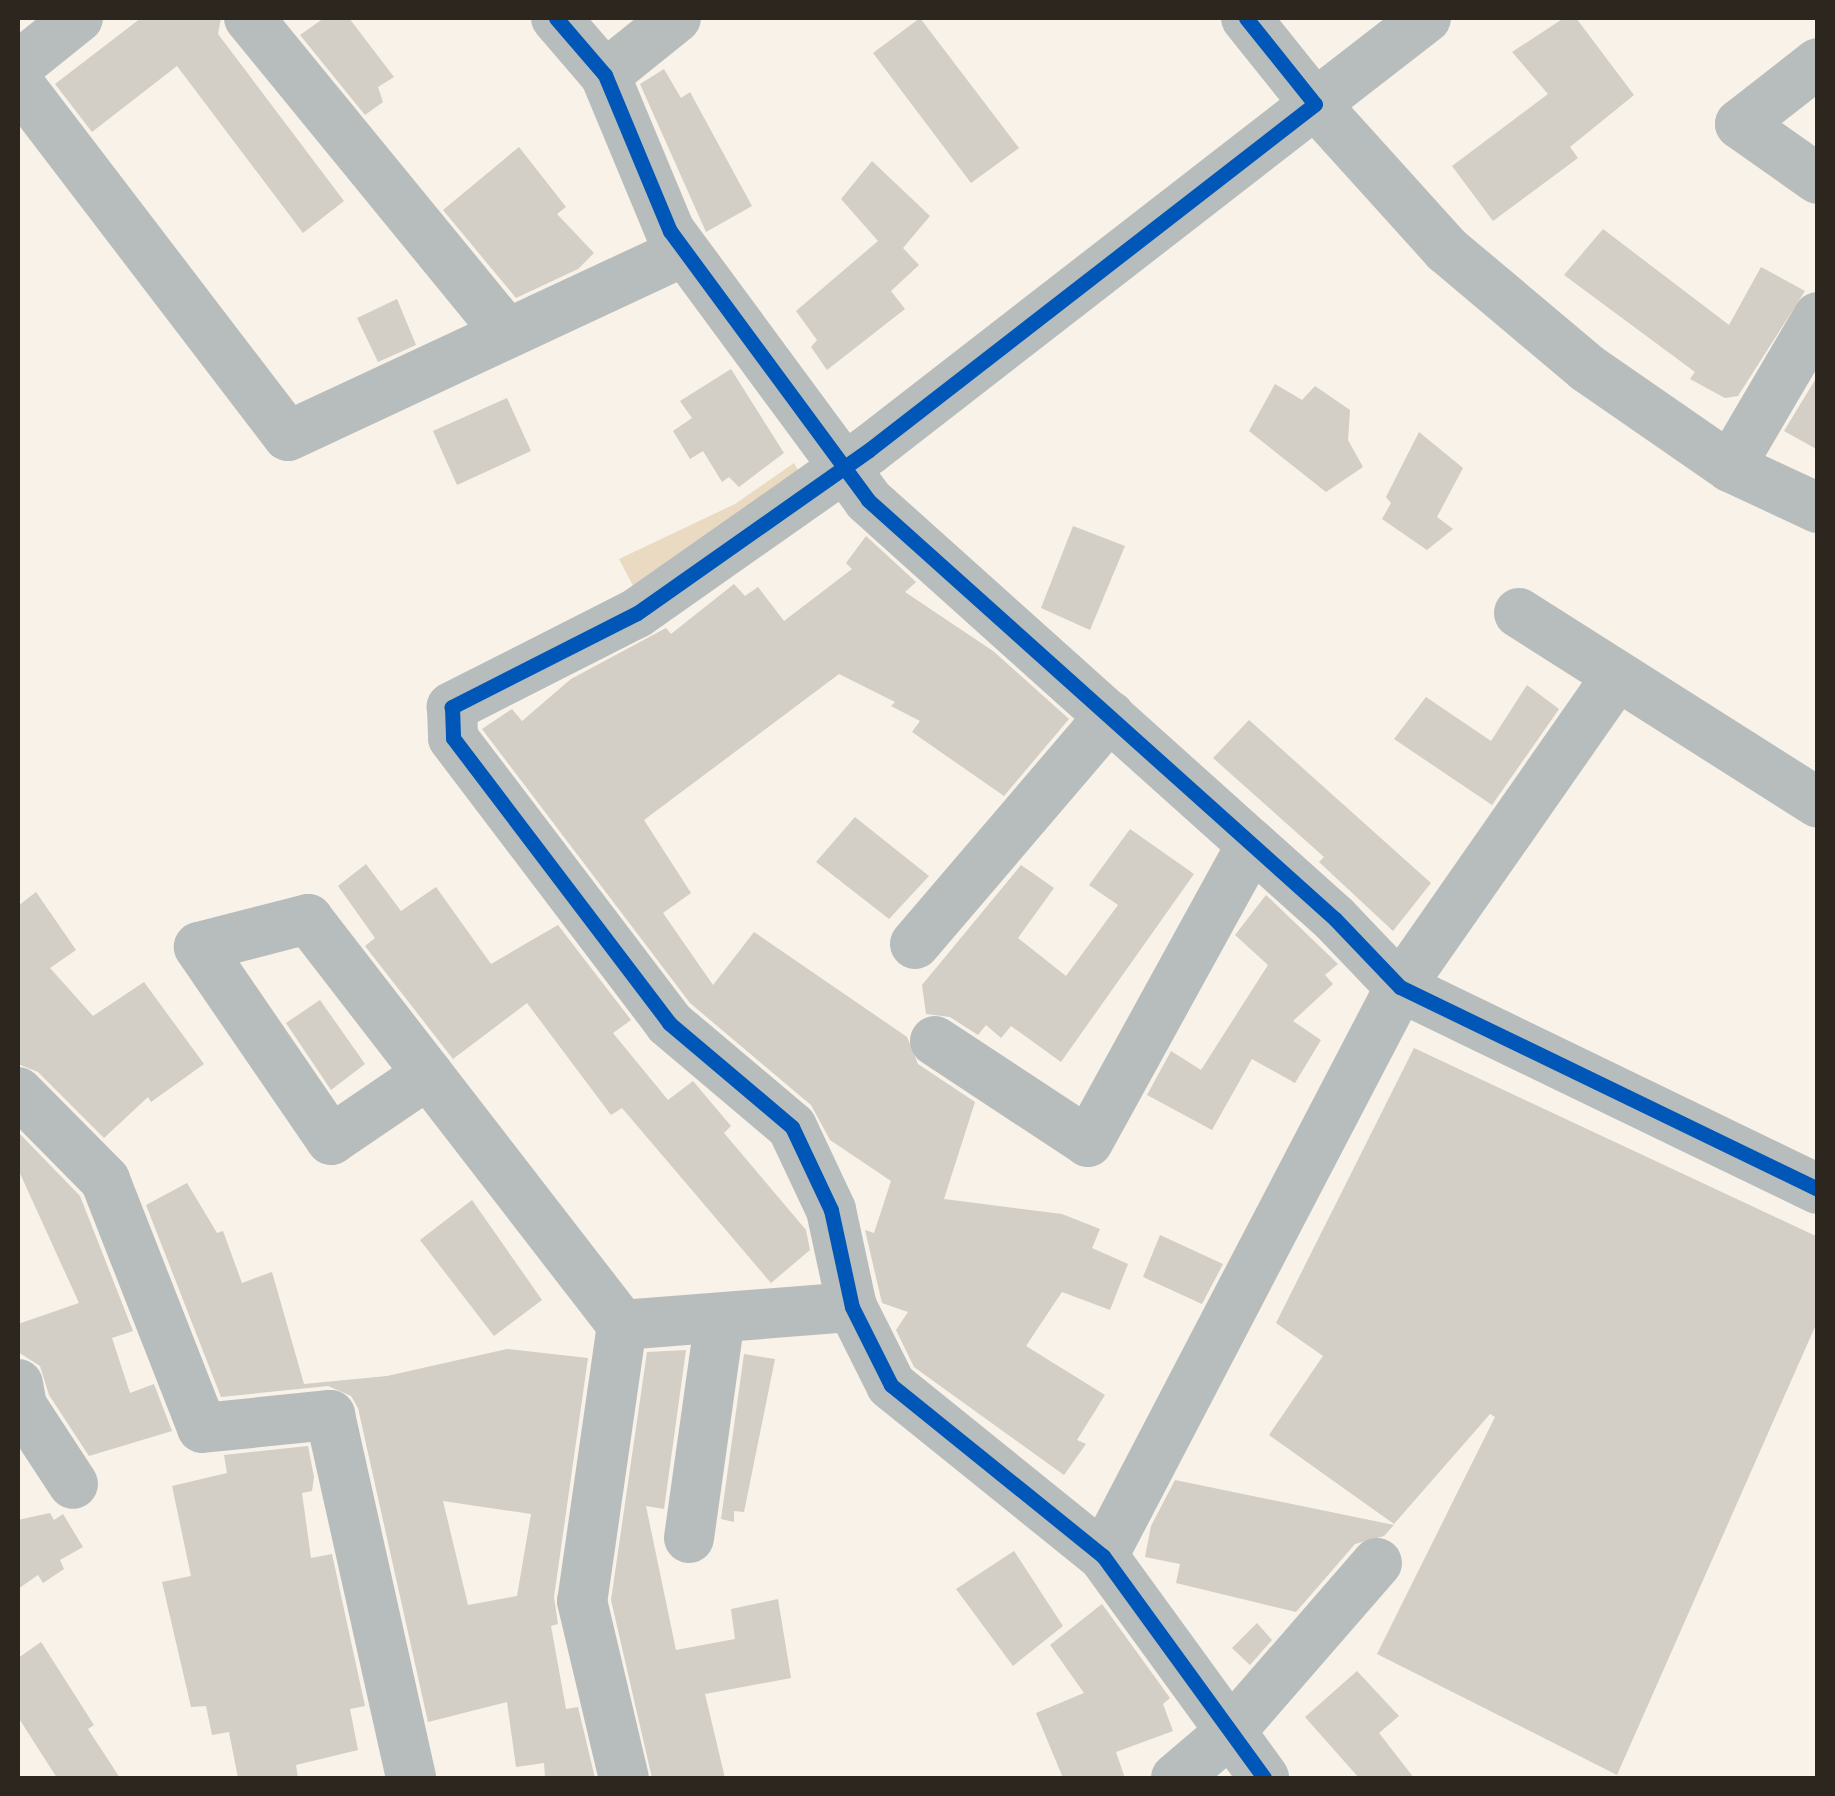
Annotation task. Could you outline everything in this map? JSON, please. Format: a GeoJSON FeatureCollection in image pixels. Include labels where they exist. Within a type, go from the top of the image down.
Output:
{"type":"FeatureCollection","features":[{"type":"Feature","properties":{"kind":"street"},"geometry":{"type":"LineString","coordinates":[[18,66],[78,18]]}},
{"type":"Feature","properties":{"kind":"street"},"geometry":{"type":"LineString","coordinates":[[248,18],[507,334]]}},
{"type":"Feature","properties":{"kind":"street"},"geometry":{"type":"LineString","coordinates":[[556,18],[605,75],[670,232],[840,470],[1252,844],[1400,987],[1818,1188]]}},
{"type":"Feature","properties":{"kind":"street"},"geometry":{"type":"LineString","coordinates":[[605,75],[676,18]]}},
{"type":"Feature","properties":{"kind":"street"},"geometry":{"type":"LineString","coordinates":[[1246,18],[1315,104],[1447,250],[1587,368],[1730,467],[1818,508]]}},
{"type":"Feature","properties":{"kind":"street"},"geometry":{"type":"LineString","coordinates":[[1264,1778],[1103,1556],[891,1385],[852,1307],[831,1210],[792,1126],[669,1023],[453,738],[452,706],[637,613],[840,470],[1426,18]]}},
{"type":"Feature","properties":{"kind":"street"},"geometry":{"type":"LineString","coordinates":[[1818,62],[1740,124],[1818,178]]}},
{"type":"Feature","properties":{"kind":"street"},"geometry":{"type":"LineString","coordinates":[[18,83],[288,436],[684,250]]}},
{"type":"Feature","properties":{"kind":"street"},"geometry":{"type":"LineString","coordinates":[[1730,467],[1818,317]]}},
{"type":"Feature","properties":{"kind":"street"},"geometry":{"type":"LineString","coordinates":[[1518,613],[1818,803]]}},
{"type":"Feature","properties":{"kind":"street"},"geometry":{"type":"LineString","coordinates":[[1103,1556],[1400,987],[1616,677]]}},
{"type":"Feature","properties":{"kind":"street"},"geometry":{"type":"LineString","coordinates":[[916,944],[1110,716]]}},
{"type":"Feature","properties":{"kind":"street"},"geometry":{"type":"LineString","coordinates":[[935,1041],[1088,1142],[1252,844]]}},
{"type":"Feature","properties":{"kind":"street"},"geometry":{"type":"LineString","coordinates":[[428,1074],[332,1140],[199,948],[308,919],[428,1074],[622,1325],[582,1601],[624,1778]]}},
{"type":"Feature","properties":{"kind":"street"},"geometry":{"type":"LineString","coordinates":[[18,1092],[105,1180],[202,1428],[330,1415],[411,1778]]}},
{"type":"Feature","properties":{"kind":"street"},"geometry":{"type":"LineString","coordinates":[[622,1325],[852,1307]]}},
{"type":"Feature","properties":{"kind":"street"},"geometry":{"type":"LineString","coordinates":[[688,1538],[720,1318]]}},
{"type":"Feature","properties":{"kind":"street"},"geometry":{"type":"LineString","coordinates":[[18,1384],[22,1406],[72,1484]]}},
{"type":"Feature","properties":{"kind":"street"},"geometry":{"type":"LineString","coordinates":[[1176,1778],[1230,1732],[1377,1563]]}},
{"type":"Feature","properties":{"kind":"shaded area"},"geometry":{"type":"Polygon","coordinates":[[[794,463],[803,479],[640,599],[619,559],[735,504],[794,463]]]}},
{"type":"Feature","properties":{"kind":"building"},"geometry":{"type":"Polygon","coordinates":[[[141,18],[221,18],[218,34],[344,201],[303,233],[177,66],[92,132],[55,84],[141,18]]]}},
{"type":"Feature","properties":{"kind":"building"},"geometry":{"type":"Polygon","coordinates":[[[324,18],[349,18],[394,77],[378,87],[383,102],[365,115],[300,35],[324,18]]]}},
{"type":"Feature","properties":{"kind":"building"},"geometry":{"type":"Polygon","coordinates":[[[920,18],[1019,148],[971,183],[873,53],[920,18]]]}},
{"type":"Feature","properties":{"kind":"building"},"geometry":{"type":"Polygon","coordinates":[[[1564,18],[1576,18],[1634,95],[1570,147],[1578,158],[1493,221],[1452,166],[1548,94],[1512,52],[1564,18]]]}},
{"type":"Feature","properties":{"kind":"building"},"geometry":{"type":"Polygon","coordinates":[[[664,69],[681,98],[690,92],[752,206],[706,232],[640,84],[664,69]]]}},
{"type":"Feature","properties":{"kind":"building"},"geometry":{"type":"Polygon","coordinates":[[[519,147],[566,207],[557,214],[594,253],[578,269],[516,298],[443,210],[519,147]]]}},
{"type":"Feature","properties":{"kind":"building"},"geometry":{"type":"Polygon","coordinates":[[[872,161],[930,216],[903,248],[919,265],[891,291],[905,309],[827,370],[811,347],[817,340],[796,311],[878,241],[841,199],[872,161]]]}},
{"type":"Feature","properties":{"kind":"building"},"geometry":{"type":"Polygon","coordinates":[[[1603,229],[1729,325],[1761,267],[1805,291],[1738,396],[1725,398],[1690,379],[1695,372],[1564,275],[1603,229]]]}},
{"type":"Feature","properties":{"kind":"building"},"geometry":{"type":"Polygon","coordinates":[[[397,299],[416,345],[378,362],[357,318],[397,299]]]}},
{"type":"Feature","properties":{"kind":"building"},"geometry":{"type":"Polygon","coordinates":[[[731,369],[784,453],[739,487],[729,477],[722,482],[703,451],[690,459],[673,431],[692,418],[680,401],[731,369]]]}},
{"type":"Feature","properties":{"kind":"building"},"geometry":{"type":"Polygon","coordinates":[[[1818,375],[1818,450],[1784,431],[1818,375]]]}},
{"type":"Feature","properties":{"kind":"building"},"geometry":{"type":"Polygon","coordinates":[[[1275,384],[1302,400],[1315,386],[1350,410],[1348,440],[1363,467],[1326,492],[1249,431],[1275,384]]]}},
{"type":"Feature","properties":{"kind":"building"},"geometry":{"type":"Polygon","coordinates":[[[507,398],[531,451],[457,485],[433,431],[507,398]]]}},
{"type":"Feature","properties":{"kind":"building"},"geometry":{"type":"Polygon","coordinates":[[[1419,432],[1463,468],[1437,517],[1453,529],[1427,550],[1382,519],[1391,503],[1386,497],[1419,432]]]}},
{"type":"Feature","properties":{"kind":"building"},"geometry":{"type":"Polygon","coordinates":[[[1073,526],[1125,546],[1090,630],[1041,608],[1073,526]]]}},
{"type":"Feature","properties":{"kind":"building"},"geometry":{"type":"Polygon","coordinates":[[[866,536],[916,582],[905,592],[993,651],[1069,719],[1004,796],[912,732],[920,721],[891,706],[895,702],[839,674],[644,820],[691,893],[663,913],[713,985],[754,932],[907,1037],[918,1064],[975,1102],[944,1199],[1062,1214],[1100,1229],[1092,1248],[1128,1264],[1110,1310],[1062,1292],[1026,1346],[1105,1395],[1077,1440],[1086,1444],[1064,1475],[914,1367],[896,1330],[908,1312],[882,1303],[865,1230],[874,1233],[891,1181],[830,1140],[811,1105],[690,1003],[482,729],[512,709],[522,721],[571,679],[666,628],[671,634],[734,584],[745,596],[758,587],[784,621],[852,569],[846,563],[866,536]]]}},
{"type":"Feature","properties":{"kind":"building"},"geometry":{"type":"Polygon","coordinates":[[[1527,685],[1559,709],[1492,805],[1394,739],[1426,697],[1491,741],[1527,685]]]}},
{"type":"Feature","properties":{"kind":"building"},"geometry":{"type":"Polygon","coordinates":[[[1249,720],[1431,883],[1393,931],[1319,862],[1324,857],[1213,758],[1249,720]]]}},
{"type":"Feature","properties":{"kind":"building"},"geometry":{"type":"Polygon","coordinates":[[[855,817],[929,876],[889,919],[816,862],[855,817]]]}},
{"type":"Feature","properties":{"kind":"building"},"geometry":{"type":"Polygon","coordinates":[[[1130,829],[1194,874],[1061,1062],[1011,1026],[1001,1038],[986,1025],[978,1035],[950,1017],[926,1014],[922,985],[1021,865],[1054,888],[1018,938],[1066,976],[1118,905],[1089,885],[1130,829]]]}},
{"type":"Feature","properties":{"kind":"building"},"geometry":{"type":"Polygon","coordinates":[[[366,864],[401,911],[436,887],[491,964],[558,925],[631,1020],[613,1033],[668,1100],[693,1081],[731,1126],[724,1133],[806,1230],[810,1250],[771,1283],[622,1108],[611,1115],[527,1003],[453,1059],[365,946],[375,938],[338,886],[366,864]]]}},
{"type":"Feature","properties":{"kind":"building"},"geometry":{"type":"Polygon","coordinates":[[[36,892],[76,950],[50,968],[93,1016],[144,982],[204,1064],[151,1102],[148,1097],[104,1138],[38,1072],[18,1064],[18,906],[36,892]]]}},
{"type":"Feature","properties":{"kind":"building"},"geometry":{"type":"Polygon","coordinates":[[[1266,895],[1338,964],[1325,975],[1333,984],[1293,1021],[1321,1040],[1295,1083],[1252,1059],[1212,1130],[1147,1095],[1171,1051],[1201,1070],[1268,965],[1235,935],[1266,895]]]}},
{"type":"Feature","properties":{"kind":"building"},"geometry":{"type":"Polygon","coordinates":[[[320,1000],[365,1064],[331,1090],[286,1023],[320,1000]]]}},
{"type":"Feature","properties":{"kind":"building"},"geometry":{"type":"Polygon","coordinates":[[[1414,1048],[1818,1237],[1818,1320],[1617,1775],[1377,1654],[1495,1417],[1490,1414],[1394,1524],[1269,1435],[1323,1356],[1276,1323],[1414,1048]]]}},
{"type":"Feature","properties":{"kind":"building"},"geometry":{"type":"Polygon","coordinates":[[[18,1132],[80,1196],[133,1331],[112,1338],[130,1393],[154,1384],[172,1431],[89,1456],[49,1395],[40,1366],[18,1352],[18,1324],[79,1303],[18,1169],[18,1132]]]}},
{"type":"Feature","properties":{"kind":"building"},"geometry":{"type":"Polygon","coordinates":[[[187,1183],[217,1233],[223,1231],[242,1283],[272,1272],[304,1384],[387,1376],[507,1349],[588,1358],[554,1597],[558,1624],[551,1626],[566,1709],[578,1707],[595,1778],[545,1778],[544,1763],[516,1767],[507,1702],[428,1722],[358,1408],[351,1396],[328,1386],[221,1397],[146,1205],[187,1183]],[[443,1501],[468,1605],[517,1596],[531,1514],[443,1501]]]}},
{"type":"Feature","properties":{"kind":"building"},"geometry":{"type":"Polygon","coordinates":[[[472,1200],[542,1300],[494,1336],[420,1240],[472,1200]]]}},
{"type":"Feature","properties":{"kind":"building"},"geometry":{"type":"Polygon","coordinates":[[[1160,1235],[1223,1264],[1202,1304],[1143,1277],[1160,1235]]]}},
{"type":"Feature","properties":{"kind":"building"},"geometry":{"type":"Polygon","coordinates":[[[686,1350],[664,1509],[646,1506],[676,1650],[735,1639],[731,1609],[778,1599],[791,1678],[705,1694],[725,1778],[652,1778],[611,1600],[647,1352],[686,1350]]]}},
{"type":"Feature","properties":{"kind":"building"},"geometry":{"type":"Polygon","coordinates":[[[744,1354],[775,1359],[744,1512],[734,1511],[734,1522],[721,1519],[744,1354]]]}},
{"type":"Feature","properties":{"kind":"building"},"geometry":{"type":"Polygon","coordinates":[[[308,1446],[314,1477],[312,1491],[302,1493],[311,1558],[332,1554],[365,1706],[350,1709],[358,1750],[296,1765],[298,1778],[238,1778],[229,1732],[212,1735],[206,1706],[191,1707],[162,1582],[191,1576],[172,1486],[227,1473],[224,1455],[308,1446]]]}},
{"type":"Feature","properties":{"kind":"building"},"geometry":{"type":"Polygon","coordinates":[[[1175,1480],[1394,1525],[1384,1536],[1355,1544],[1296,1612],[1176,1583],[1180,1564],[1145,1557],[1151,1526],[1175,1480]]]}},
{"type":"Feature","properties":{"kind":"building"},"geometry":{"type":"Polygon","coordinates":[[[50,1513],[54,1520],[63,1514],[83,1547],[60,1560],[64,1569],[43,1583],[38,1575],[18,1589],[18,1520],[50,1513]]]}},
{"type":"Feature","properties":{"kind":"building"},"geometry":{"type":"Polygon","coordinates":[[[1014,1551],[1063,1626],[1013,1666],[956,1589],[1014,1551]]]}},
{"type":"Feature","properties":{"kind":"building"},"geometry":{"type":"Polygon","coordinates":[[[1102,1604],[1170,1698],[1163,1704],[1173,1731],[1116,1752],[1125,1778],[1063,1778],[1036,1713],[1084,1693],[1050,1645],[1102,1604]]]}},
{"type":"Feature","properties":{"kind":"building"},"geometry":{"type":"Polygon","coordinates":[[[1257,1623],[1272,1640],[1250,1665],[1232,1648],[1257,1623]]]}},
{"type":"Feature","properties":{"kind":"building"},"geometry":{"type":"Polygon","coordinates":[[[41,1642],[94,1725],[88,1729],[120,1778],[57,1778],[18,1717],[18,1658],[41,1642]]]}},
{"type":"Feature","properties":{"kind":"building"},"geometry":{"type":"Polygon","coordinates":[[[1357,1671],[1399,1716],[1379,1733],[1414,1778],[1359,1778],[1305,1717],[1357,1671]]]}},
{"type":"Feature","properties":{"kind":"cycle path"},"geometry":{"type":"LineString","coordinates":[[556,18],[605,75],[670,231],[868,500],[1335,919],[1400,987],[1818,1189]]}},
{"type":"Feature","properties":{"kind":"cycle path"},"geometry":{"type":"LineString","coordinates":[[1246,18],[1315,104],[869,450],[637,613],[452,707],[453,738],[669,1023],[792,1127],[831,1210],[852,1307],[891,1385],[1103,1556],[1264,1778]]}}]}
